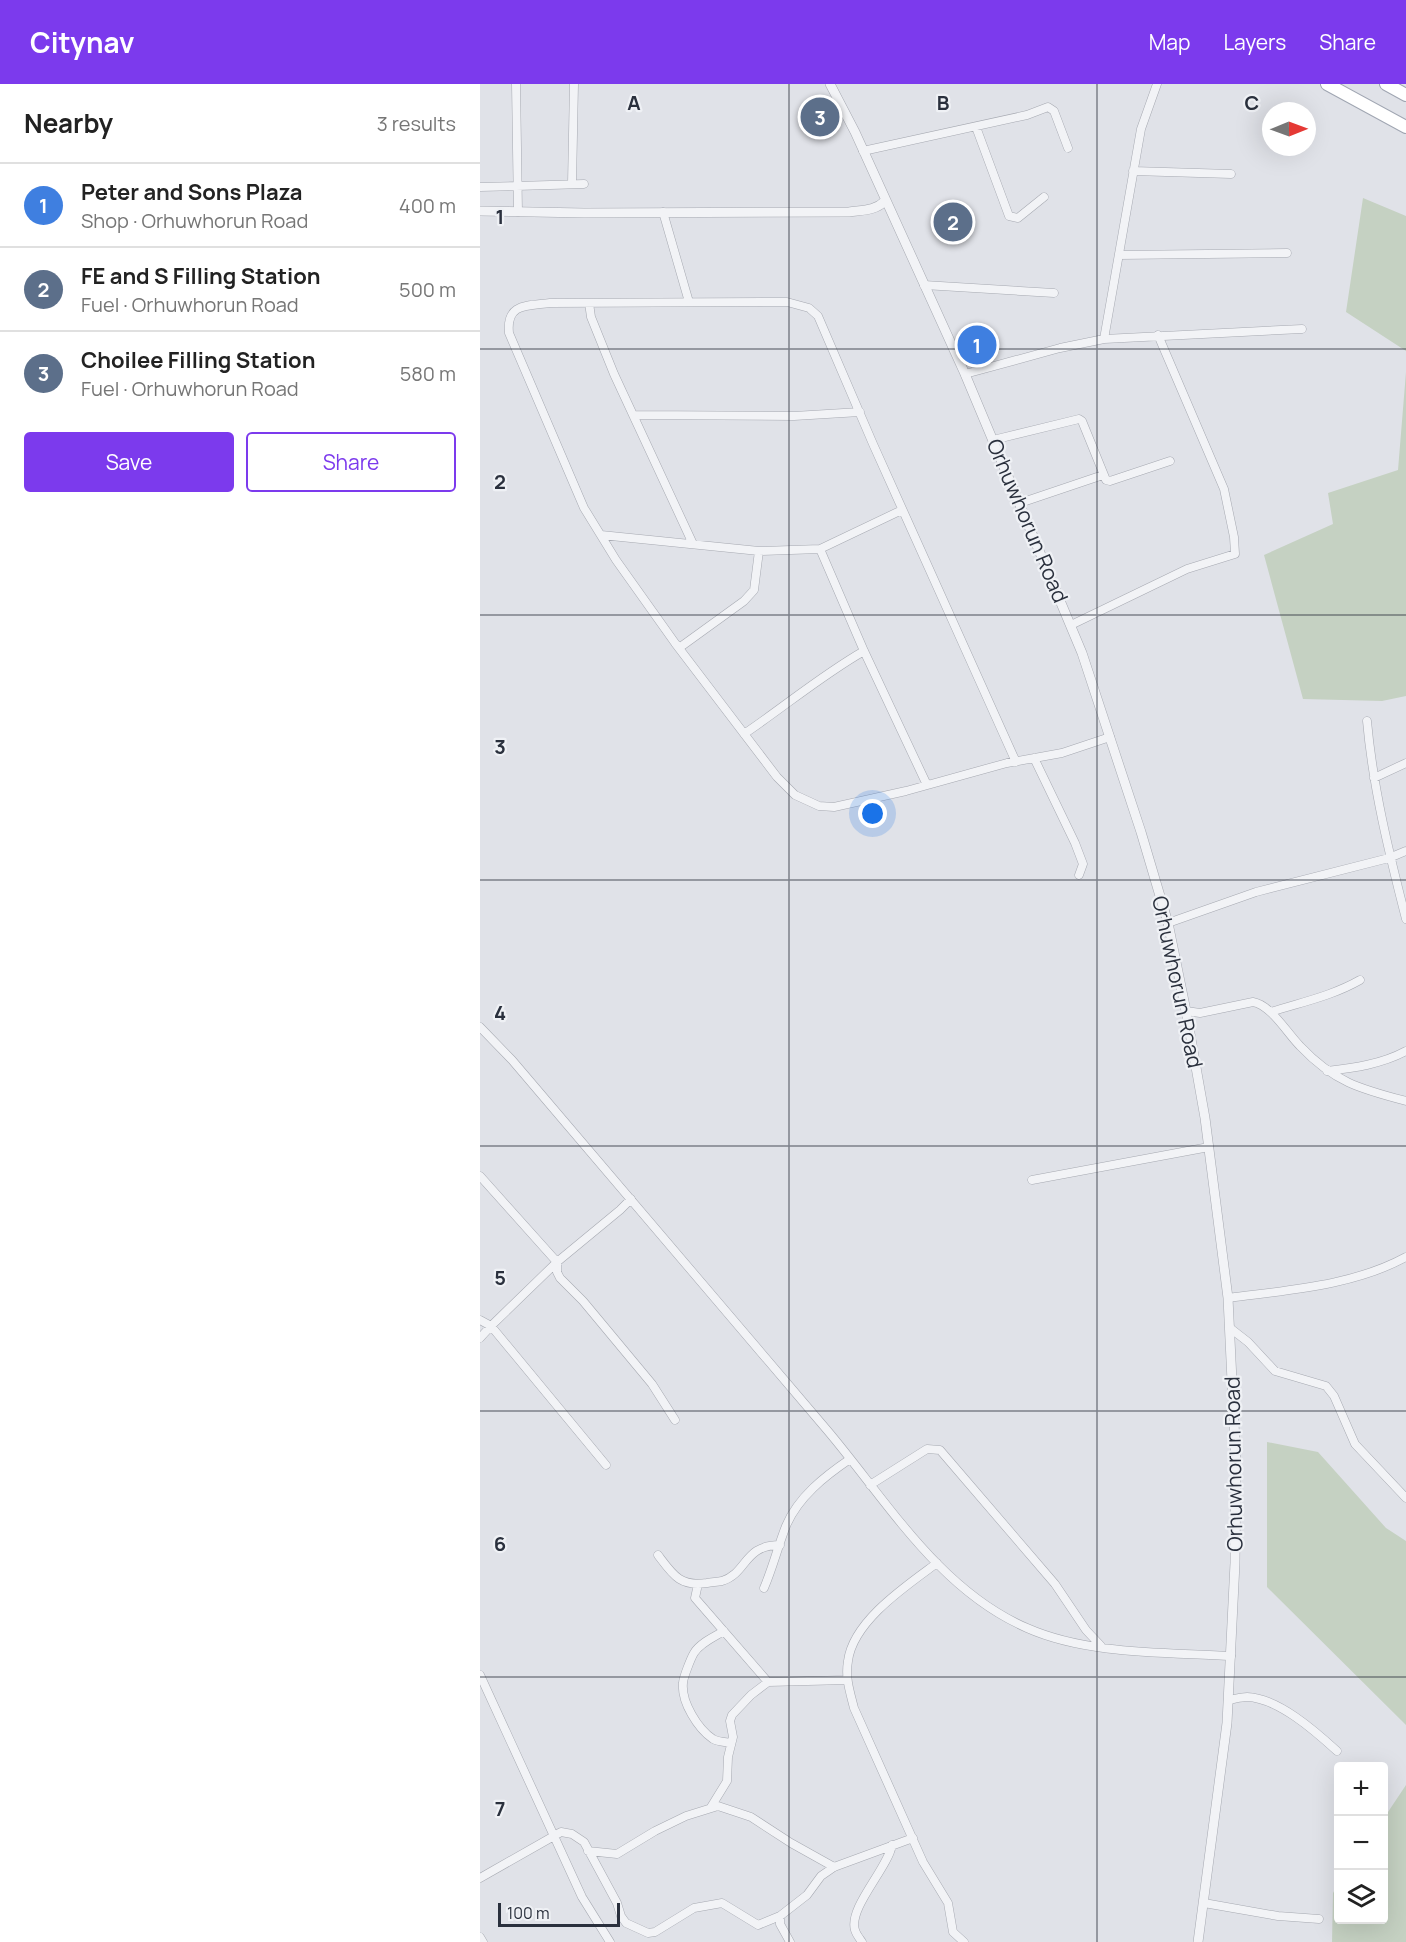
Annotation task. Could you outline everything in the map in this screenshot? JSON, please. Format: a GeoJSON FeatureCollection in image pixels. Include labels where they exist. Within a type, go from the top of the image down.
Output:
{"type":"FeatureCollection","features":[{"type":"Feature","properties":{"kind":"main road"},"geometry":{"type":"LineString","coordinates":[[1327,84],[1406,127]]}},
{"type":"Feature","properties":{"kind":"main road"},"geometry":{"type":"LineString","coordinates":[[1386,84],[1406,95]]}},
{"type":"Feature","properties":{"kind":"street"},"geometry":{"type":"LineString","coordinates":[[516,84],[518,212]]}},
{"type":"Feature","properties":{"kind":"street"},"geometry":{"type":"LineString","coordinates":[[572,184],[574,84]]}},
{"type":"Feature","properties":{"kind":"street","name":"Orhuwhorun Road"},"geometry":{"type":"LineString","coordinates":[[830,84],[965,374],[1071,625],[1110,737],[1168,923],[1186,1011],[1209,1147],[1228,1298],[1236,1464],[1235,1563],[1228,1700],[1218,1800],[1198,1942]]}},
{"type":"Feature","properties":{"kind":"street"},"geometry":{"type":"LineString","coordinates":[[1104,339],[1141,129],[1156,84]]}},
{"type":"Feature","properties":{"kind":"street"},"geometry":{"type":"LineString","coordinates":[[863,151],[1027,115],[1048,107],[1052,108],[1068,148]]}},
{"type":"Feature","properties":{"kind":"street"},"geometry":{"type":"LineString","coordinates":[[976,127],[1009,216],[1018,218],[1044,197]]}},
{"type":"Feature","properties":{"kind":"street"},"geometry":{"type":"LineString","coordinates":[[1133,171],[1231,174]]}},
{"type":"Feature","properties":{"kind":"street"},"geometry":{"type":"LineString","coordinates":[[480,187],[584,184]]}},
{"type":"Feature","properties":{"kind":"street"},"geometry":{"type":"LineString","coordinates":[[480,211],[849,212],[870,210],[879,207],[885,201]]}},
{"type":"Feature","properties":{"kind":"street"},"geometry":{"type":"LineString","coordinates":[[663,212],[689,302]]}},
{"type":"Feature","properties":{"kind":"street"},"geometry":{"type":"LineString","coordinates":[[1119,255],[1287,252]]}},
{"type":"Feature","properties":{"kind":"street"},"geometry":{"type":"LineString","coordinates":[[924,285],[1053,293]]}},
{"type":"Feature","properties":{"kind":"street"},"geometry":{"type":"LineString","coordinates":[[1016,762],[902,510],[818,316],[809,308],[787,302],[550,303],[517,308],[510,315],[509,333],[584,508],[679,648],[777,777],[795,795],[819,806],[834,807],[866,801],[1016,762],[1062,753],[1110,737]]}},
{"type":"Feature","properties":{"kind":"street"},"geometry":{"type":"LineString","coordinates":[[589,303],[591,317],[602,346],[693,544]]}},
{"type":"Feature","properties":{"kind":"street"},"geometry":{"type":"LineString","coordinates":[[965,374],[1060,348],[1104,339],[1302,329]]}},
{"type":"Feature","properties":{"kind":"street"},"geometry":{"type":"LineString","coordinates":[[1071,625],[1187,569],[1235,554],[1234,537],[1224,489],[1158,335]]}},
{"type":"Feature","properties":{"kind":"street"},"geometry":{"type":"LineString","coordinates":[[634,415],[794,416],[860,412]]}},
{"type":"Feature","properties":{"kind":"street"},"geometry":{"type":"LineString","coordinates":[[993,440],[1079,419],[1082,421],[1106,480],[1110,481],[1170,461]]}},
{"type":"Feature","properties":{"kind":"street"},"geometry":{"type":"LineString","coordinates":[[1020,503],[1103,475]]}},
{"type":"Feature","properties":{"kind":"street"},"geometry":{"type":"LineString","coordinates":[[601,535],[759,551],[820,549],[902,510]]}},
{"type":"Feature","properties":{"kind":"street"},"geometry":{"type":"LineString","coordinates":[[612,552],[627,539]]}},
{"type":"Feature","properties":{"kind":"street"},"geometry":{"type":"LineString","coordinates":[[820,549],[864,651],[927,785]]}},
{"type":"Feature","properties":{"kind":"street"},"geometry":{"type":"LineString","coordinates":[[679,648],[744,601],[754,590],[759,551]]}},
{"type":"Feature","properties":{"kind":"street"},"geometry":{"type":"LineString","coordinates":[[744,734],[864,651]]}},
{"type":"Feature","properties":{"kind":"street"},"geometry":{"type":"LineString","coordinates":[[1367,721],[1374,778],[1389,858],[1406,919]]}},
{"type":"Feature","properties":{"kind":"street"},"geometry":{"type":"LineString","coordinates":[[1034,758],[1075,843],[1083,864],[1079,875]]}},
{"type":"Feature","properties":{"kind":"street"},"geometry":{"type":"LineString","coordinates":[[1374,778],[1406,762]]}},
{"type":"Feature","properties":{"kind":"street"},"geometry":{"type":"LineString","coordinates":[[1168,923],[1256,892],[1389,858],[1406,851]]}},
{"type":"Feature","properties":{"kind":"street"},"geometry":{"type":"LineString","coordinates":[[1271,1011],[1324,997],[1360,980]]}},
{"type":"Feature","properties":{"kind":"street"},"geometry":{"type":"LineString","coordinates":[[1186,1011],[1200,1013],[1253,1002],[1260,1003],[1271,1011],[1300,1046],[1341,1080],[1359,1088],[1406,1101]]}},
{"type":"Feature","properties":{"kind":"street"},"geometry":{"type":"LineString","coordinates":[[480,1027],[512,1060],[631,1199],[870,1485],[938,1563],[971,1595],[1028,1629],[1061,1640],[1101,1647],[1231,1656]]}},
{"type":"Feature","properties":{"kind":"street"},"geometry":{"type":"LineString","coordinates":[[1328,1071],[1355,1068],[1385,1060],[1406,1051]]}},
{"type":"Feature","properties":{"kind":"street"},"geometry":{"type":"LineString","coordinates":[[1032,1180],[1209,1147]]}},
{"type":"Feature","properties":{"kind":"street"},"geometry":{"type":"LineString","coordinates":[[480,1176],[557,1262],[557,1272],[560,1278],[584,1301],[652,1384],[675,1420]]}},
{"type":"Feature","properties":{"kind":"street"},"geometry":{"type":"LineString","coordinates":[[480,1338],[557,1262],[631,1199]]}},
{"type":"Feature","properties":{"kind":"street"},"geometry":{"type":"LineString","coordinates":[[1228,1298],[1295,1289],[1361,1275],[1391,1265],[1406,1257]]}},
{"type":"Feature","properties":{"kind":"street"},"geometry":{"type":"LineString","coordinates":[[480,1320],[491,1326],[606,1465]]}},
{"type":"Feature","properties":{"kind":"street"},"geometry":{"type":"LineString","coordinates":[[1230,1328],[1248,1342],[1275,1371],[1326,1386],[1334,1396],[1355,1444],[1406,1498]]}},
{"type":"Feature","properties":{"kind":"street"},"geometry":{"type":"LineString","coordinates":[[870,1485],[927,1449],[940,1450],[1055,1584],[1086,1630],[1101,1647]]}},
{"type":"Feature","properties":{"kind":"street"},"geometry":{"type":"LineString","coordinates":[[764,1588],[774,1566],[786,1524],[798,1504],[832,1470],[850,1459]]}},
{"type":"Feature","properties":{"kind":"street"},"geometry":{"type":"LineString","coordinates":[[658,1555],[679,1580],[688,1584],[698,1584],[722,1581],[760,1547],[780,1545]]}},
{"type":"Feature","properties":{"kind":"street"},"geometry":{"type":"LineString","coordinates":[[938,1563],[907,1586],[861,1628],[852,1642],[847,1680],[854,1708],[923,1862],[948,1903],[955,1940],[964,1942]]}},
{"type":"Feature","properties":{"kind":"street"},"geometry":{"type":"LineString","coordinates":[[698,1584],[695,1598],[768,1682]]}},
{"type":"Feature","properties":{"kind":"street"},"geometry":{"type":"LineString","coordinates":[[724,1631],[701,1645],[694,1653],[682,1682],[683,1693],[689,1707],[706,1732],[715,1740],[731,1743]]}},
{"type":"Feature","properties":{"kind":"street"},"geometry":{"type":"LineString","coordinates":[[480,1676],[582,1897],[610,1942]]}},
{"type":"Feature","properties":{"kind":"street"},"geometry":{"type":"LineString","coordinates":[[711,1807],[727,1781],[728,1757],[733,1737],[730,1721],[732,1715],[761,1685],[768,1682],[847,1680]]}},
{"type":"Feature","properties":{"kind":"street"},"geometry":{"type":"LineString","coordinates":[[1228,1700],[1246,1697],[1258,1699],[1279,1708],[1307,1724],[1337,1751]]}},
{"type":"Feature","properties":{"kind":"street"},"geometry":{"type":"LineString","coordinates":[[588,1851],[617,1854],[655,1831],[686,1816],[718,1806],[751,1817],[834,1867]]}},
{"type":"Feature","properties":{"kind":"street"},"geometry":{"type":"LineString","coordinates":[[480,1878],[561,1832],[572,1834],[584,1842],[626,1923],[648,1933],[655,1932],[694,1908],[722,1903],[758,1925],[780,1916],[807,1895],[821,1876],[834,1867],[913,1838]]}},
{"type":"Feature","properties":{"kind":"street"},"geometry":{"type":"LineString","coordinates":[[862,1942],[855,1930],[855,1920],[869,1888],[890,1855],[892,1845]]}},
{"type":"Feature","properties":{"kind":"street"},"geometry":{"type":"LineString","coordinates":[[1204,1903],[1278,1916],[1319,1919]]}},
{"type":"Feature","properties":{"kind":"street"},"geometry":{"type":"LineString","coordinates":[[780,1916],[780,1924],[790,1942]]}},
{"type":"Feature","properties":{"kind":"street"},"geometry":{"type":"LineString","coordinates":[[480,1937],[483,1942]]}},
{"type":"Feature","properties":{"kind":"green space"},"geometry":{"type":"Polygon","coordinates":[[[1363,198],[1406,216],[1406,351],[1346,312],[1363,198]]]}},
{"type":"Feature","properties":{"kind":"green space"},"geometry":{"type":"Polygon","coordinates":[[[1406,372],[1406,696],[1382,701],[1303,699],[1264,555],[1333,524],[1328,493],[1398,470],[1406,372]]]}},
{"type":"Feature","properties":{"kind":"green space"},"geometry":{"type":"Polygon","coordinates":[[[1267,1442],[1318,1452],[1386,1528],[1406,1541],[1406,1725],[1267,1587],[1267,1442]]]}},
{"type":"Feature","properties":{"kind":"green space"},"geometry":{"type":"Polygon","coordinates":[[[1406,1785],[1406,1942],[1332,1942],[1334,1891],[1334,1924],[1388,1924],[1388,1812],[1406,1785]]]}},
{"type":"Feature","properties":{"kind":"place","name":"Choilee Filling Station"},"geometry":{"type":"Point","coordinates":[820,117]}},
{"type":"Feature","properties":{"kind":"place","name":"FE and S Filling Station"},"geometry":{"type":"Point","coordinates":[953,222]}},
{"type":"Feature","properties":{"kind":"place","name":"Peter and Sons Plaza"},"geometry":{"type":"Point","coordinates":[977,345]}}]}
